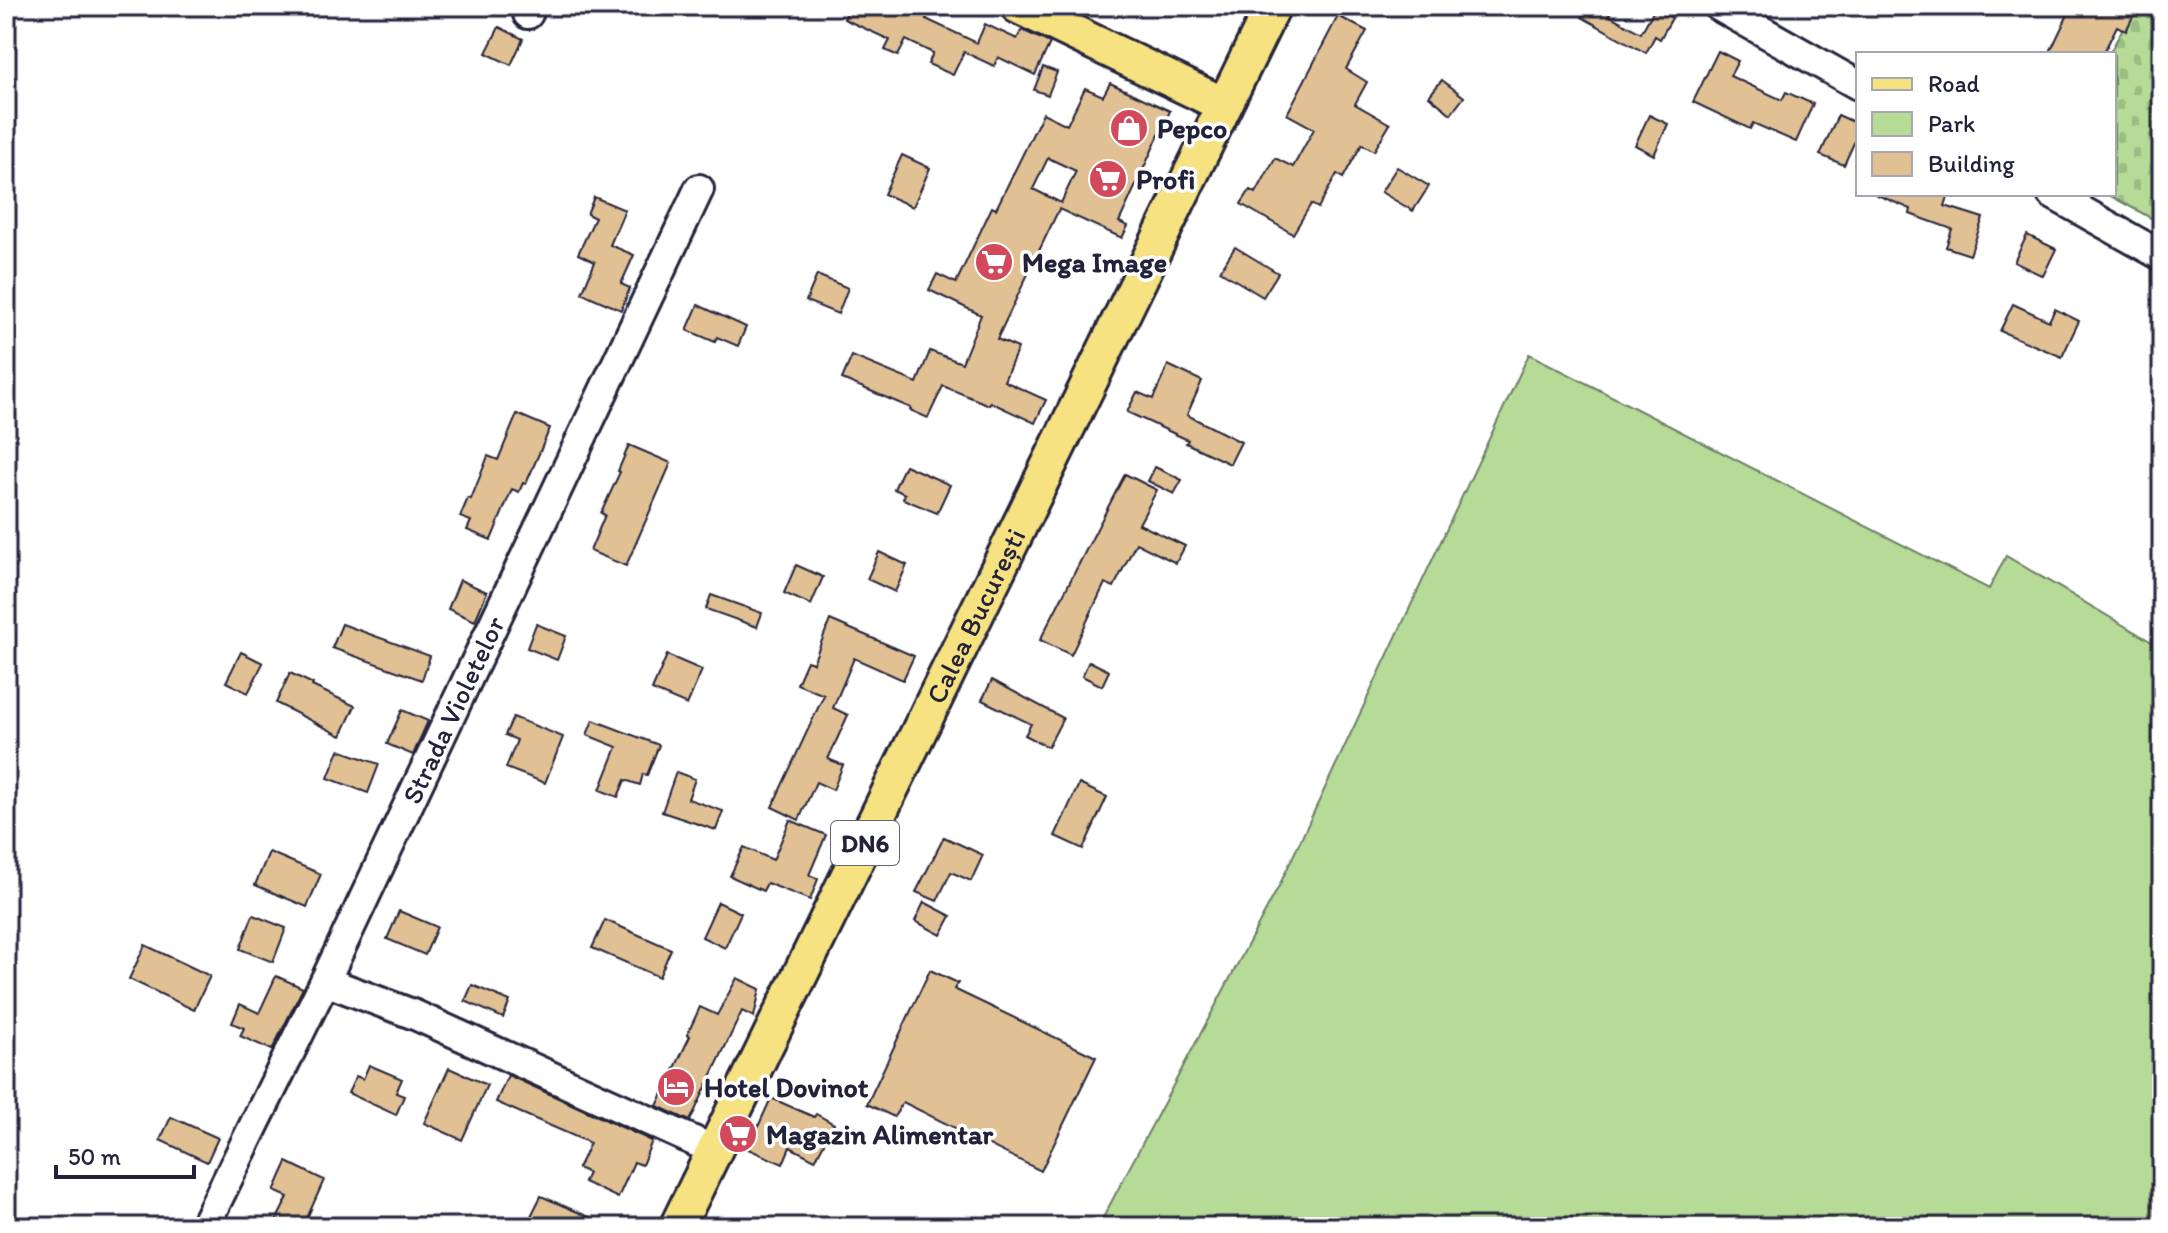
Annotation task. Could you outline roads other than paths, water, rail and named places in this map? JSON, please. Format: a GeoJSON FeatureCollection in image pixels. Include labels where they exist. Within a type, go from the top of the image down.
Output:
{"type":"FeatureCollection","features":[{"type":"Feature","properties":{"kind":"main road"},"geometry":{"type":"LineString","coordinates":[[1018,6],[1224,105]]}},
{"type":"Feature","properties":{"kind":"main road","name":"Calea București"},"geometry":{"type":"LineString","coordinates":[[677,1227],[1273,6]]}},
{"type":"Feature","properties":{"kind":"street"},"geometry":{"type":"LineString","coordinates":[[1718,6],[1856,84]]}},
{"type":"Feature","properties":{"kind":"street","name":"Strada Violetelor"},"geometry":{"type":"LineString","coordinates":[[204,1227],[325,981],[699,189]]}},
{"type":"Feature","properties":{"kind":"street"},"geometry":{"type":"LineString","coordinates":[[2056,196],[2162,256]]}},
{"type":"Feature","properties":{"kind":"street"},"geometry":{"type":"LineString","coordinates":[[325,981],[415,1015],[716,1151]]}},
{"type":"Feature","properties":{"kind":"place","name":"Pepco"},"geometry":{"type":"Point","coordinates":[1129,128]}},
{"type":"Feature","properties":{"kind":"place","name":"Profi"},"geometry":{"type":"Point","coordinates":[1108,179]}},
{"type":"Feature","properties":{"kind":"place","name":"Mega Image"},"geometry":{"type":"Point","coordinates":[994,262]}},
{"type":"Feature","properties":{"kind":"place","name":"Hotel Dovinot"},"geometry":{"type":"Point","coordinates":[676,1087]}},
{"type":"Feature","properties":{"kind":"place","name":"Magazin Alimentar"},"geometry":{"type":"Point","coordinates":[738,1134]}}]}
